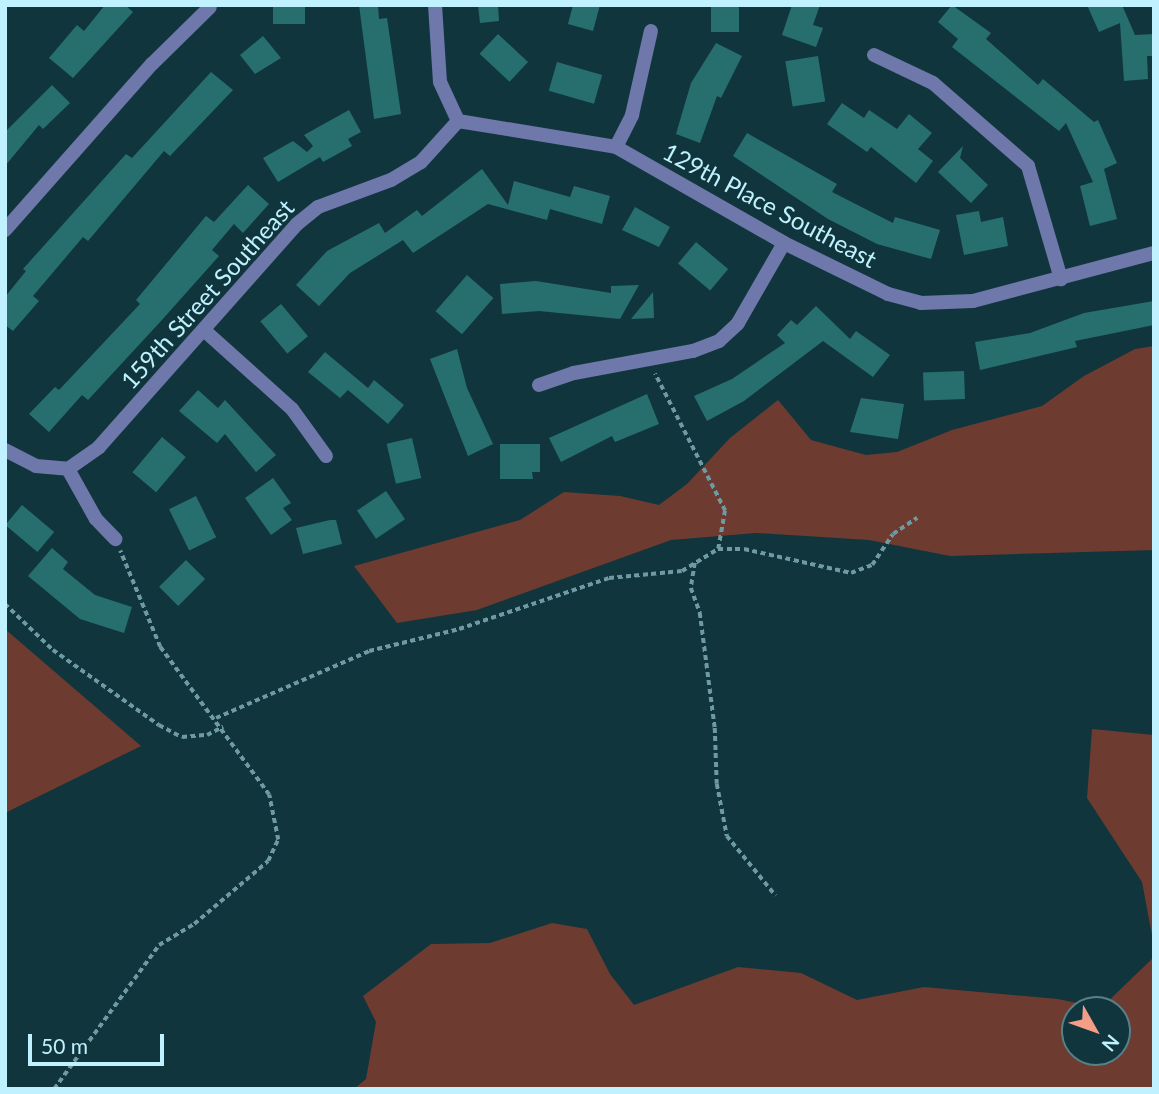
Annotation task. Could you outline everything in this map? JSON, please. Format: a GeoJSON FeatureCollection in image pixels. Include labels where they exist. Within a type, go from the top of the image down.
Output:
{"type":"FeatureCollection","features":[{"type":"Feature","properties":{"kind":"street"},"geometry":{"type":"LineString","coordinates":[[435,5],[440,82],[458,121]]}},
{"type":"Feature","properties":{"kind":"street"},"geometry":{"type":"LineString","coordinates":[[5,230],[152,64],[210,7]]}},
{"type":"Feature","properties":{"kind":"street"},"geometry":{"type":"LineString","coordinates":[[616,147],[632,115],[651,31]]}},
{"type":"Feature","properties":{"kind":"street"},"geometry":{"type":"LineString","coordinates":[[874,55],[933,83],[1028,166],[1061,279]]}},
{"type":"Feature","properties":{"kind":"street","name":"129th Place Southeast"},"geometry":{"type":"LineString","coordinates":[[458,121],[616,147],[784,243],[888,294],[921,303],[973,301],[1154,253]]}},
{"type":"Feature","properties":{"kind":"street","name":"159th Street Southeast"},"geometry":{"type":"LineString","coordinates":[[68,469],[99,447],[205,331],[297,224],[318,207],[391,180],[421,162],[458,121]]}},
{"type":"Feature","properties":{"kind":"street"},"geometry":{"type":"LineString","coordinates":[[539,385],[574,373],[693,351],[719,341],[738,323],[784,243]]}},
{"type":"Feature","properties":{"kind":"street"},"geometry":{"type":"LineString","coordinates":[[205,331],[292,409],[326,456]]}},
{"type":"Feature","properties":{"kind":"street"},"geometry":{"type":"LineString","coordinates":[[5,450],[36,466],[68,469],[96,519],[115,539]]}},
{"type":"Feature","properties":{"kind":"path"},"geometry":{"type":"LineString","coordinates":[[648,359],[725,511],[718,549]]}},
{"type":"Feature","properties":{"kind":"path"},"geometry":{"type":"LineString","coordinates":[[216,718],[369,651],[459,629],[609,578],[682,571],[718,549],[744,548],[851,573],[872,565],[893,534],[917,518]]}},
{"type":"Feature","properties":{"kind":"path"},"geometry":{"type":"LineString","coordinates":[[54,1089],[159,945],[194,924],[268,861],[278,840],[269,795],[223,727],[160,647],[115,539]]}},
{"type":"Feature","properties":{"kind":"path"},"geometry":{"type":"LineString","coordinates":[[695,563],[691,587],[700,613],[715,728],[717,784],[727,836],[776,896]]}},
{"type":"Feature","properties":{"kind":"path"},"geometry":{"type":"LineString","coordinates":[[5,604],[53,650],[159,725],[182,737],[207,735],[223,727]]}},
{"type":"Feature","properties":{"kind":"shaded area"},"geometry":{"type":"Polygon","coordinates":[[[1154,346],[1154,550],[950,556],[869,540],[756,533],[671,540],[477,610],[397,623],[354,566],[520,520],[564,492],[620,496],[659,505],[687,484],[730,438],[778,400],[811,440],[866,455],[897,452],[952,430],[1042,406],[1084,376],[1135,349],[1154,346]]]}},
{"type":"Feature","properties":{"kind":"shaded area"},"geometry":{"type":"Polygon","coordinates":[[[5,629],[141,746],[5,813],[5,629]]]}},
{"type":"Feature","properties":{"kind":"shaded area"},"geometry":{"type":"Polygon","coordinates":[[[1092,729],[1154,735],[1154,946],[1142,882],[1087,798],[1092,729]]]}},
{"type":"Feature","properties":{"kind":"shaded area"},"geometry":{"type":"Polygon","coordinates":[[[552,923],[587,929],[610,974],[634,1005],[738,967],[801,973],[857,1000],[924,987],[1058,999],[1061,1000],[1061,1066],[1131,1066],[1131,996],[1113,996],[1154,957],[1154,1089],[354,1089],[366,1079],[376,1022],[363,996],[431,944],[490,943],[552,923]]]}},
{"type":"Feature","properties":{"kind":"building"},"geometry":{"type":"Polygon","coordinates":[[[105,5],[125,5],[133,12],[73,78],[49,58],[77,25],[84,31],[105,5]]]}},
{"type":"Feature","properties":{"kind":"building"},"geometry":{"type":"Polygon","coordinates":[[[273,5],[305,5],[305,24],[273,24],[273,5]]]}},
{"type":"Feature","properties":{"kind":"building"},"geometry":{"type":"Polygon","coordinates":[[[359,5],[378,5],[379,19],[387,18],[401,114],[374,119],[359,5]]]}},
{"type":"Feature","properties":{"kind":"building"},"geometry":{"type":"Polygon","coordinates":[[[478,5],[498,5],[499,21],[480,23],[478,5]]]}},
{"type":"Feature","properties":{"kind":"building"},"geometry":{"type":"Polygon","coordinates":[[[573,5],[600,5],[593,31],[568,24],[573,5]]]}},
{"type":"Feature","properties":{"kind":"building"},"geometry":{"type":"Polygon","coordinates":[[[711,5],[739,5],[739,32],[711,32],[711,5]]]}},
{"type":"Feature","properties":{"kind":"building"},"geometry":{"type":"Polygon","coordinates":[[[792,5],[820,5],[813,25],[823,28],[816,47],[782,35],[792,5]]]}},
{"type":"Feature","properties":{"kind":"building"},"geometry":{"type":"Polygon","coordinates":[[[952,5],[991,33],[986,39],[1038,85],[1043,79],[1094,122],[1098,120],[1117,163],[1104,169],[1117,219],[1090,226],[1080,186],[1093,182],[1066,123],[1059,131],[952,47],[958,39],[938,22],[952,5]]]}},
{"type":"Feature","properties":{"kind":"building"},"geometry":{"type":"Polygon","coordinates":[[[1087,5],[1122,5],[1135,35],[1154,34],[1154,56],[1147,56],[1148,79],[1124,81],[1120,23],[1099,32],[1087,5]]]}},
{"type":"Feature","properties":{"kind":"building"},"geometry":{"type":"Polygon","coordinates":[[[498,34],[528,62],[510,82],[480,54],[498,34]]]}},
{"type":"Feature","properties":{"kind":"building"},"geometry":{"type":"Polygon","coordinates":[[[263,36],[281,58],[255,74],[240,55],[263,36]]]}},
{"type":"Feature","properties":{"kind":"building"},"geometry":{"type":"Polygon","coordinates":[[[716,43],[742,56],[721,98],[717,96],[700,143],[676,134],[691,83],[716,43]]]}},
{"type":"Feature","properties":{"kind":"building"},"geometry":{"type":"Polygon","coordinates":[[[818,56],[825,101],[793,107],[785,61],[818,56]]]}},
{"type":"Feature","properties":{"kind":"building"},"geometry":{"type":"Polygon","coordinates":[[[557,62],[602,75],[594,104],[549,91],[557,62]]]}},
{"type":"Feature","properties":{"kind":"building"},"geometry":{"type":"Polygon","coordinates":[[[211,72],[233,90],[170,156],[164,151],[88,241],[83,237],[33,296],[39,301],[13,331],[5,325],[5,297],[26,271],[23,269],[126,154],[132,158],[211,72]]]}},
{"type":"Feature","properties":{"kind":"building"},"geometry":{"type":"Polygon","coordinates":[[[52,85],[70,103],[43,129],[39,125],[5,166],[5,132],[52,85]]]}},
{"type":"Feature","properties":{"kind":"building"},"geometry":{"type":"Polygon","coordinates":[[[842,103],[864,118],[869,110],[897,129],[909,114],[932,133],[918,149],[933,161],[916,183],[871,147],[867,152],[827,124],[842,103]]]}},
{"type":"Feature","properties":{"kind":"building"},"geometry":{"type":"Polygon","coordinates":[[[349,110],[361,132],[348,139],[352,146],[323,162],[320,157],[278,182],[263,158],[293,141],[307,152],[313,146],[304,135],[349,110]]]}},
{"type":"Feature","properties":{"kind":"building"},"geometry":{"type":"Polygon","coordinates":[[[747,133],[837,184],[832,192],[893,223],[895,217],[940,230],[931,259],[877,244],[828,219],[733,156],[747,133]]]}},
{"type":"Feature","properties":{"kind":"building"},"geometry":{"type":"Polygon","coordinates":[[[963,146],[960,158],[988,185],[971,203],[938,172],[963,146]]]}},
{"type":"Feature","properties":{"kind":"building"},"geometry":{"type":"Polygon","coordinates":[[[482,169],[508,205],[514,181],[570,197],[574,186],[610,196],[602,224],[550,209],[547,220],[488,204],[413,253],[403,240],[350,273],[319,306],[296,285],[327,251],[379,223],[385,233],[417,210],[422,216],[482,169]]]}},
{"type":"Feature","properties":{"kind":"building"},"geometry":{"type":"Polygon","coordinates":[[[248,185],[269,204],[243,233],[234,224],[212,250],[219,256],[88,400],[82,395],[49,432],[29,414],[55,387],[59,390],[140,304],[136,300],[206,216],[214,222],[248,185]]]}},
{"type":"Feature","properties":{"kind":"building"},"geometry":{"type":"Polygon","coordinates":[[[635,207],[670,227],[659,247],[622,230],[635,207]]]}},
{"type":"Feature","properties":{"kind":"building"},"geometry":{"type":"Polygon","coordinates":[[[979,211],[981,222],[1003,217],[1008,246],[964,255],[956,215],[979,211]]]}},
{"type":"Feature","properties":{"kind":"building"},"geometry":{"type":"Polygon","coordinates":[[[696,242],[728,269],[710,290],[678,263],[696,242]]]}},
{"type":"Feature","properties":{"kind":"building"},"geometry":{"type":"Polygon","coordinates":[[[467,275],[493,298],[462,334],[436,311],[467,275]]]}},
{"type":"Feature","properties":{"kind":"building"},"geometry":{"type":"Polygon","coordinates":[[[536,281],[611,293],[611,286],[639,285],[620,319],[539,311],[502,314],[500,284],[536,281]]]}},
{"type":"Feature","properties":{"kind":"building"},"geometry":{"type":"Polygon","coordinates":[[[653,292],[654,318],[631,319],[653,292]]]}},
{"type":"Feature","properties":{"kind":"building"},"geometry":{"type":"Polygon","coordinates":[[[1154,301],[1154,325],[1075,341],[1077,347],[980,370],[975,342],[1030,333],[1084,313],[1154,301]]]}},
{"type":"Feature","properties":{"kind":"building"},"geometry":{"type":"Polygon","coordinates":[[[281,304],[308,336],[287,354],[260,321],[281,304]]]}},
{"type":"Feature","properties":{"kind":"building"},"geometry":{"type":"Polygon","coordinates":[[[816,306],[850,339],[856,331],[890,355],[873,377],[823,341],[744,401],[707,421],[694,396],[732,379],[785,343],[777,335],[791,320],[797,325],[816,306]]]}},
{"type":"Feature","properties":{"kind":"building"},"geometry":{"type":"Polygon","coordinates":[[[457,349],[467,388],[493,444],[468,456],[430,359],[457,349]]]}},
{"type":"Feature","properties":{"kind":"building"},"geometry":{"type":"Polygon","coordinates":[[[325,352],[368,388],[374,380],[404,405],[388,424],[348,390],[340,398],[308,372],[325,352]]]}},
{"type":"Feature","properties":{"kind":"building"},"geometry":{"type":"Polygon","coordinates":[[[964,371],[965,399],[924,400],[923,372],[964,371]]]}},
{"type":"Feature","properties":{"kind":"building"},"geometry":{"type":"Polygon","coordinates":[[[198,390],[218,408],[225,400],[276,455],[256,472],[225,434],[217,443],[179,411],[198,390]]]}},
{"type":"Feature","properties":{"kind":"building"},"geometry":{"type":"Polygon","coordinates":[[[647,394],[659,424],[615,442],[612,436],[561,462],[549,438],[647,394]]]}},
{"type":"Feature","properties":{"kind":"building"},"geometry":{"type":"Polygon","coordinates":[[[861,398],[904,404],[898,439],[850,432],[861,398]]]}},
{"type":"Feature","properties":{"kind":"building"},"geometry":{"type":"Polygon","coordinates":[[[162,437],[186,457],[156,492],[132,472],[162,437]]]}},
{"type":"Feature","properties":{"kind":"building"},"geometry":{"type":"Polygon","coordinates":[[[412,438],[421,478],[396,484],[387,444],[412,438]]]}},
{"type":"Feature","properties":{"kind":"building"},"geometry":{"type":"Polygon","coordinates":[[[500,444],[540,444],[540,472],[532,472],[533,479],[500,479],[500,444]]]}},
{"type":"Feature","properties":{"kind":"building"},"geometry":{"type":"Polygon","coordinates":[[[273,478],[291,503],[283,508],[292,520],[271,535],[245,498],[273,478]]]}},
{"type":"Feature","properties":{"kind":"building"},"geometry":{"type":"Polygon","coordinates":[[[386,491],[405,519],[376,539],[357,511],[386,491]]]}},
{"type":"Feature","properties":{"kind":"building"},"geometry":{"type":"Polygon","coordinates":[[[196,496],[216,537],[189,550],[169,509],[196,496]]]}},
{"type":"Feature","properties":{"kind":"building"},"geometry":{"type":"Polygon","coordinates":[[[22,505],[54,532],[37,552],[5,525],[22,505]]]}},
{"type":"Feature","properties":{"kind":"building"},"geometry":{"type":"Polygon","coordinates":[[[336,520],[342,544],[303,554],[296,528],[336,520]]]}},
{"type":"Feature","properties":{"kind":"building"},"geometry":{"type":"Polygon","coordinates":[[[52,548],[68,562],[63,569],[95,595],[132,607],[124,633],[80,619],[28,576],[52,548]]]}},
{"type":"Feature","properties":{"kind":"building"},"geometry":{"type":"Polygon","coordinates":[[[186,560],[205,579],[178,606],[159,587],[186,560]]]}}]}
